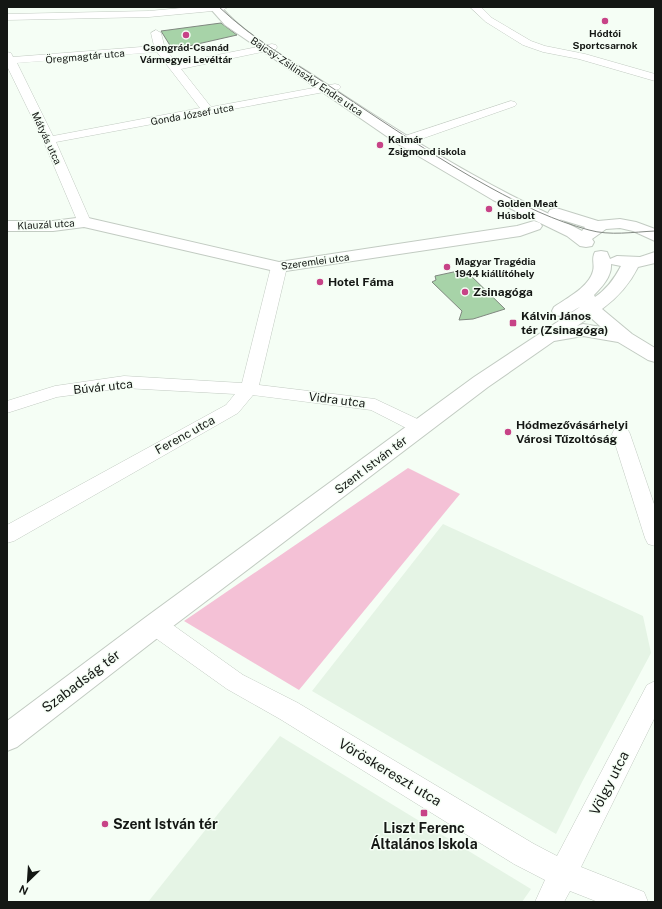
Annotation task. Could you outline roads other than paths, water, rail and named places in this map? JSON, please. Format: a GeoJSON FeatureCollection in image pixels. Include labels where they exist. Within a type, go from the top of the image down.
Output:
{"type":"FeatureCollection","features":[{"type":"Feature","properties":{"kind":"street"},"geometry":{"type":"LineString","coordinates":[[7,18],[149,14],[218,7]]}},
{"type":"Feature","properties":{"kind":"street","name":"Bajcsy-Zsilinszky Endre utca"},"geometry":{"type":"LineString","coordinates":[[218,7],[229,23],[331,88],[408,140],[541,224],[572,232],[586,242],[601,256]]}},
{"type":"Feature","properties":{"kind":"street"},"geometry":{"type":"LineString","coordinates":[[475,7],[489,20],[527,43],[543,49],[580,56],[655,78]]}},
{"type":"Feature","properties":{"kind":"street"},"geometry":{"type":"LineString","coordinates":[[149,14],[160,49],[208,111]]}},
{"type":"Feature","properties":{"kind":"street"},"geometry":{"type":"LineString","coordinates":[[175,67],[268,47]]}},
{"type":"Feature","properties":{"kind":"street","name":"Öregmagtár utca"},"geometry":{"type":"LineString","coordinates":[[8,59],[160,49]]}},
{"type":"Feature","properties":{"kind":"street","name":"Mátyás utca"},"geometry":{"type":"LineString","coordinates":[[8,59],[49,140],[84,222]]}},
{"type":"Feature","properties":{"kind":"street","name":"Gonda József utca"},"geometry":{"type":"LineString","coordinates":[[49,140],[331,88]]}},
{"type":"Feature","properties":{"kind":"street"},"geometry":{"type":"LineString","coordinates":[[408,140],[511,104]]}},
{"type":"Feature","properties":{"kind":"street","name":"Bajcsy-Zsilinszky Endre utca"},"geometry":{"type":"LineString","coordinates":[[408,140],[498,187],[558,213],[598,226]]}},
{"type":"Feature","properties":{"kind":"street","name":"Klauzál utca"},"geometry":{"type":"LineString","coordinates":[[7,226],[53,226],[84,222]]}},
{"type":"Feature","properties":{"kind":"street","name":"Szeremlei utca"},"geometry":{"type":"LineString","coordinates":[[84,222],[279,267],[520,231],[541,224]]}},
{"type":"Feature","properties":{"kind":"street"},"geometry":{"type":"LineString","coordinates":[[586,242],[590,231],[598,226],[613,224],[631,225],[655,223]]}},
{"type":"Feature","properties":{"kind":"street"},"geometry":{"type":"LineString","coordinates":[[631,225],[648,231],[655,236]]}},
{"type":"Feature","properties":{"kind":"street"},"geometry":{"type":"LineString","coordinates":[[587,301],[602,270],[601,256],[631,263],[642,262],[655,257]]}},
{"type":"Feature","properties":{"kind":"street"},"geometry":{"type":"LineString","coordinates":[[481,382],[538,327],[587,301],[610,295],[623,279],[631,263]]}},
{"type":"Feature","properties":{"kind":"street","name":"Ferenc utca"},"geometry":{"type":"LineString","coordinates":[[7,535],[232,409],[249,389],[279,267]]}},
{"type":"Feature","properties":{"kind":"street"},"geometry":{"type":"LineString","coordinates":[[587,301],[625,338],[655,356]]}},
{"type":"Feature","properties":{"kind":"street","name":"Szent István tér"},"geometry":{"type":"LineString","coordinates":[[155,625],[481,382],[546,338],[587,301]]}},
{"type":"Feature","properties":{"kind":"street"},"geometry":{"type":"LineString","coordinates":[[546,338],[583,330],[625,338]]}},
{"type":"Feature","properties":{"kind":"street","name":"Búvár utca"},"geometry":{"type":"LineString","coordinates":[[7,407],[55,392],[124,382],[249,389]]}},
{"type":"Feature","properties":{"kind":"street","name":"Vidra utca"},"geometry":{"type":"LineString","coordinates":[[249,389],[375,405],[420,428]]}},
{"type":"Feature","properties":{"kind":"street"},"geometry":{"type":"LineString","coordinates":[[621,434],[655,538]]}},
{"type":"Feature","properties":{"kind":"street","name":"Szabadság tér"},"geometry":{"type":"LineString","coordinates":[[7,738],[155,625]]}},
{"type":"Feature","properties":{"kind":"street","name":"Vöröskereszt utca"},"geometry":{"type":"LineString","coordinates":[[155,625],[235,682],[289,711],[524,854],[563,874],[634,902]]}},
{"type":"Feature","properties":{"kind":"street","name":"Völgy utca"},"geometry":{"type":"LineString","coordinates":[[563,874],[655,692]]}},
{"type":"Feature","properties":{"kind":"street"},"geometry":{"type":"LineString","coordinates":[[549,902],[563,874]]}},
{"type":"Feature","properties":{"kind":"tram line"},"geometry":{"type":"LineString","coordinates":[[219,7],[247,31],[276,52],[394,129],[491,188],[539,212],[589,230],[605,233],[655,231]]}},
{"type":"Feature","properties":{"kind":"place","name":"Hódtói Sportcsarnok"},"geometry":{"type":"Point","coordinates":[605,21]}},
{"type":"Feature","properties":{"kind":"place","name":"Csongrád-Csanád Vármegyei Levéltár"},"geometry":{"type":"Point","coordinates":[186,35]}},
{"type":"Feature","properties":{"kind":"place","name":"Kalmár Zsigmond iskola"},"geometry":{"type":"Point","coordinates":[380,145]}},
{"type":"Feature","properties":{"kind":"place","name":"Golden Meat Húsbolt"},"geometry":{"type":"Point","coordinates":[489,209]}},
{"type":"Feature","properties":{"kind":"place","name":"Magyar Tragédia 1944 kiállítóhely"},"geometry":{"type":"Point","coordinates":[447,267]}},
{"type":"Feature","properties":{"kind":"place","name":"Hotel Fáma"},"geometry":{"type":"Point","coordinates":[320,282]}},
{"type":"Feature","properties":{"kind":"place","name":"Zsinagóga"},"geometry":{"type":"Point","coordinates":[465,292]}},
{"type":"Feature","properties":{"kind":"place","name":"Kálvin János tér (Zsinagóga)"},"geometry":{"type":"Point","coordinates":[513,323]}},
{"type":"Feature","properties":{"kind":"place","name":"Hódmezővásárhelyi Városi Tűzoltóság"},"geometry":{"type":"Point","coordinates":[508,432]}},
{"type":"Feature","properties":{"kind":"place","name":"Liszt Ferenc Általános Iskola"},"geometry":{"type":"Point","coordinates":[424,813]}},
{"type":"Feature","properties":{"kind":"place","name":"Szent István tér"},"geometry":{"type":"Point","coordinates":[105,824]}}]}
